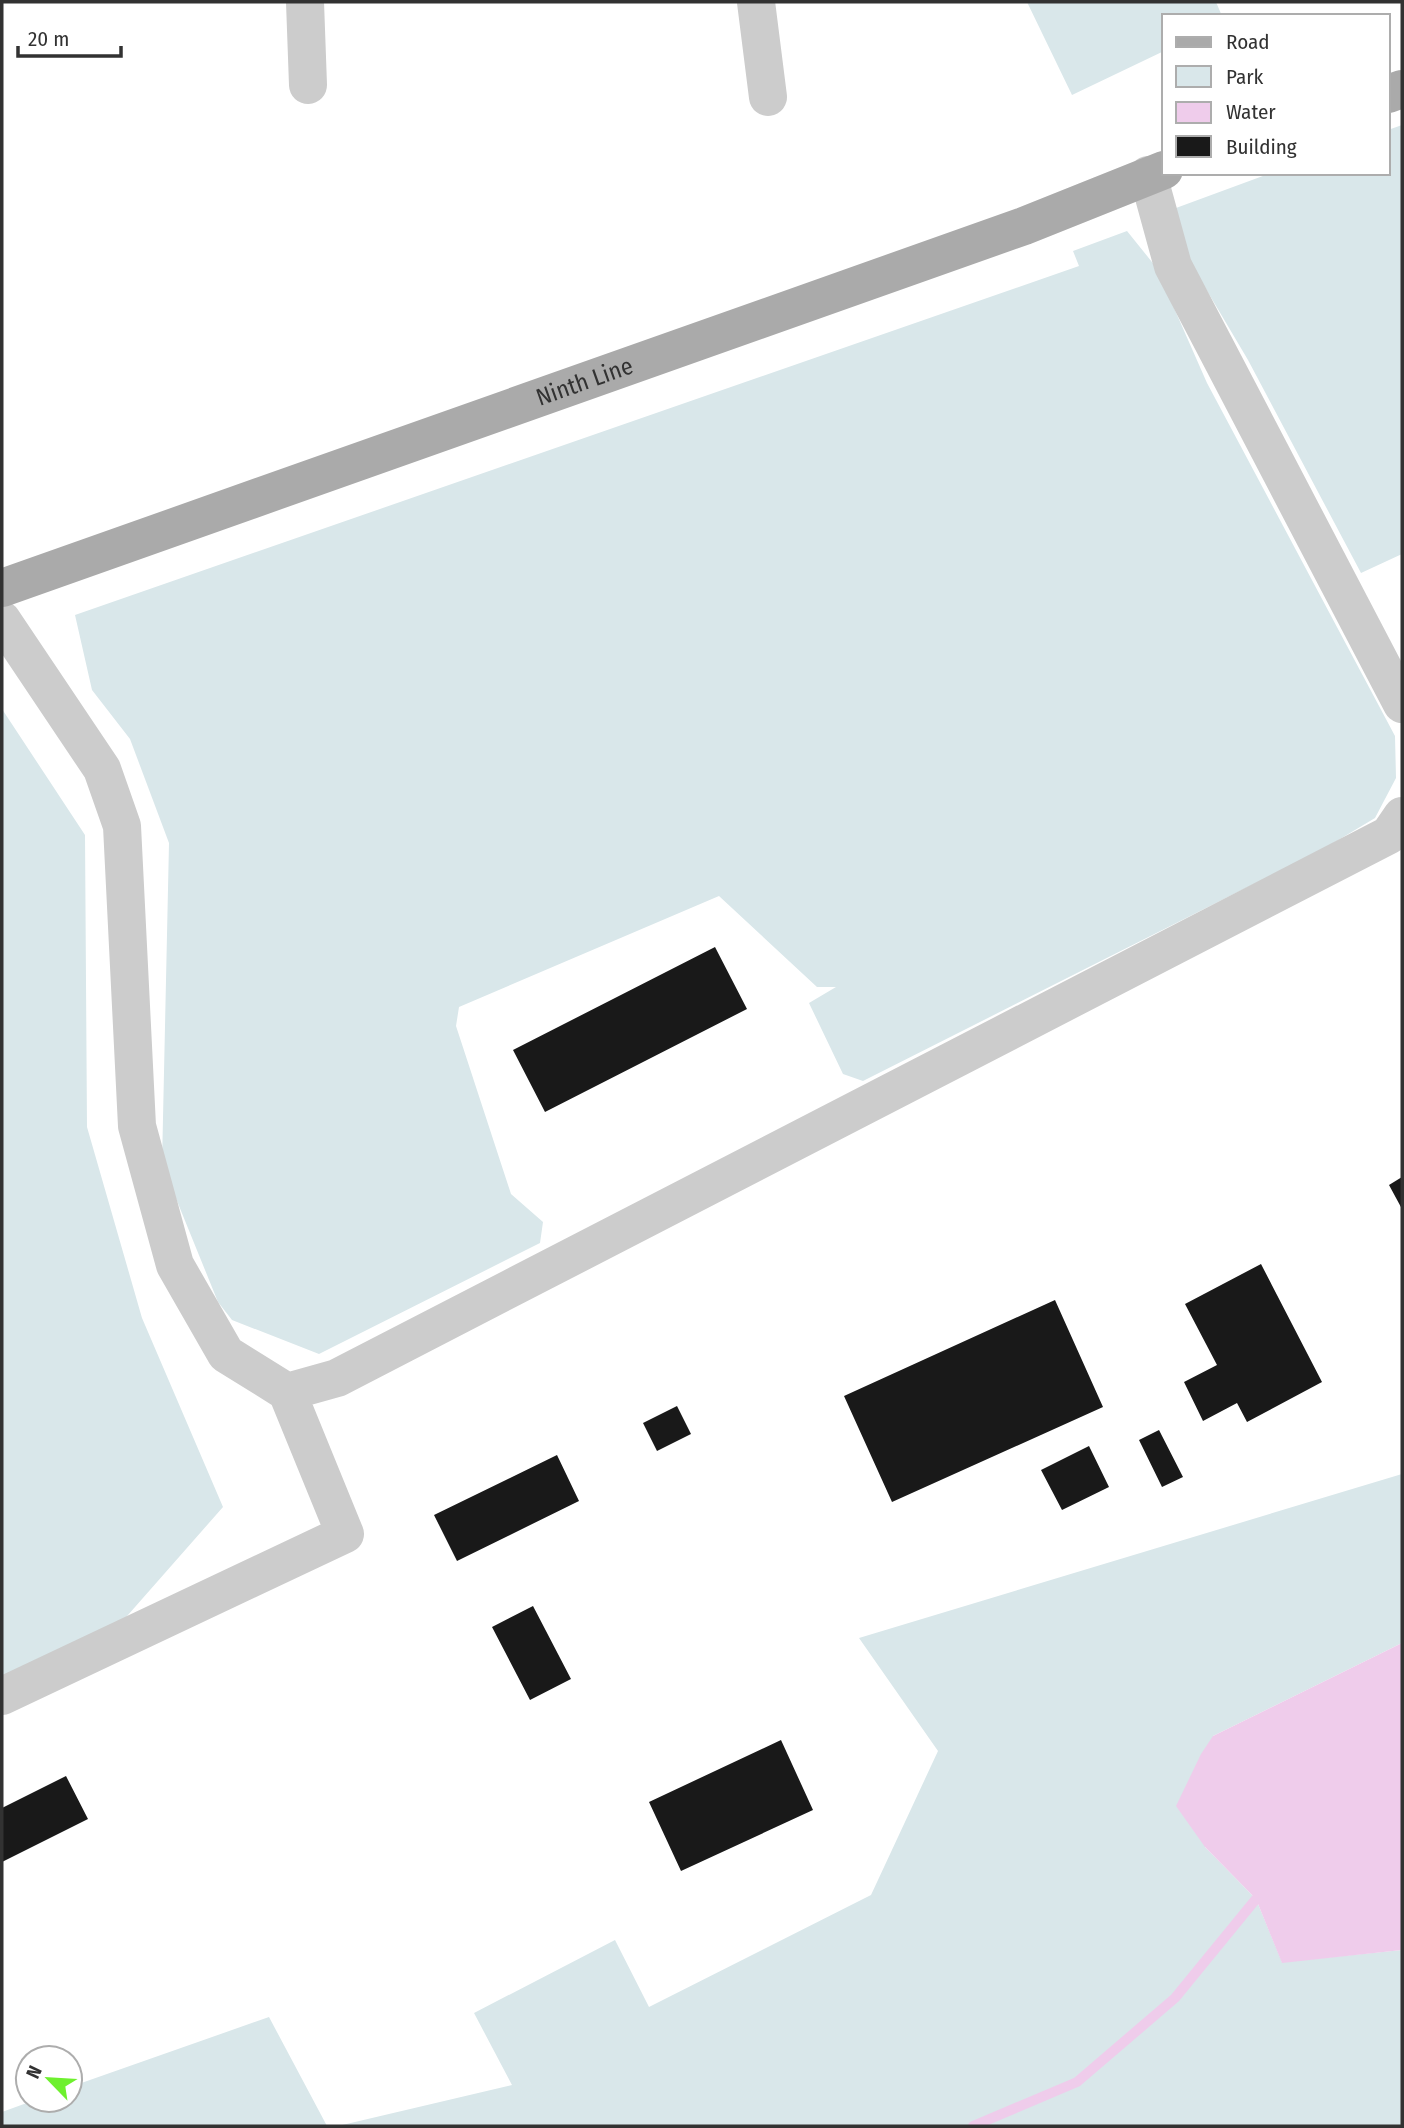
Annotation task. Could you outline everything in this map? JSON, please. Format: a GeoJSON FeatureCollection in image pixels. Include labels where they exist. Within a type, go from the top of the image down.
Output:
{"type":"FeatureCollection","features":[{"type":"Feature","properties":{"kind":"main road","name":"Ninth Line"},"geometry":{"type":"LineString","coordinates":[[2,588],[1024,226],[1156,172]]}},
{"type":"Feature","properties":{"kind":"street"},"geometry":{"type":"LineString","coordinates":[[305,2],[308,85]]}},
{"type":"Feature","properties":{"kind":"street"},"geometry":{"type":"LineString","coordinates":[[756,2],[768,97]]}},
{"type":"Feature","properties":{"kind":"street"},"geometry":{"type":"LineString","coordinates":[[1156,172],[1173,266],[1402,704]]}},
{"type":"Feature","properties":{"kind":"street"},"geometry":{"type":"LineString","coordinates":[[2,620],[102,769],[122,826],[137,1126],[175,1265],[226,1354],[287,1392],[345,1534],[2,1696]]}},
{"type":"Feature","properties":{"kind":"street"},"geometry":{"type":"LineString","coordinates":[[287,1392],[338,1378],[1352,855],[1389,835],[1402,816]]}},
{"type":"Feature","properties":{"kind":"green space"},"geometry":{"type":"Polygon","coordinates":[[[1027,2],[1216,2],[1221,14],[1162,14],[1162,52],[1072,95],[1027,2]]]}},
{"type":"Feature","properties":{"kind":"green space"},"geometry":{"type":"Polygon","coordinates":[[[1402,125],[1402,554],[1361,573],[1248,360],[1180,245],[1176,208],[1266,175],[1390,175],[1390,129],[1402,125]]]}},
{"type":"Feature","properties":{"kind":"green space"},"geometry":{"type":"Polygon","coordinates":[[[1127,231],[1156,267],[1207,383],[1395,736],[1396,778],[1375,818],[1325,848],[863,1081],[843,1074],[809,1003],[836,987],[817,987],[719,896],[459,1007],[456,1026],[511,1194],[543,1222],[540,1243],[319,1354],[232,1320],[218,1302],[162,1164],[169,843],[130,739],[92,690],[75,615],[1079,266],[1073,251],[1127,231]]]}},
{"type":"Feature","properties":{"kind":"green space"},"geometry":{"type":"Polygon","coordinates":[[[2,709],[85,835],[87,1127],[142,1318],[223,1507],[106,1640],[2,1682],[2,709]]]}},
{"type":"Feature","properties":{"kind":"green space"},"geometry":{"type":"Polygon","coordinates":[[[1402,1474],[1402,1643],[1213,1736],[1205,1847],[1256,1899],[1282,1962],[1402,1950],[1402,2126],[338,2126],[512,2085],[474,2013],[615,1940],[649,2007],[871,1895],[938,1751],[859,1638],[1402,1474]]]}},
{"type":"Feature","properties":{"kind":"green space"},"geometry":{"type":"Polygon","coordinates":[[[269,2017],[327,2126],[2,2126],[2,2112],[14,2108],[14,2114],[84,2114],[84,2082],[269,2017]]]}},
{"type":"Feature","properties":{"kind":"water"},"geometry":{"type":"Polygon","coordinates":[[[1402,1643],[1402,1950],[1282,1963],[1256,1899],[1205,1847],[1176,1806],[1201,1754],[1213,1736],[1402,1643]]]}},
{"type":"Feature","properties":{"kind":"building"},"geometry":{"type":"Polygon","coordinates":[[[715,947],[747,1009],[545,1112],[513,1050],[715,947]]]}},
{"type":"Feature","properties":{"kind":"building"},"geometry":{"type":"Polygon","coordinates":[[[1402,1177],[1402,1209],[1389,1185],[1402,1177]]]}},
{"type":"Feature","properties":{"kind":"building"},"geometry":{"type":"Polygon","coordinates":[[[1261,1264],[1322,1382],[1247,1422],[1237,1403],[1203,1421],[1184,1382],[1217,1365],[1185,1304],[1261,1264]]]}},
{"type":"Feature","properties":{"kind":"building"},"geometry":{"type":"Polygon","coordinates":[[[1055,1300],[1103,1407],[892,1502],[844,1396],[1055,1300]]]}},
{"type":"Feature","properties":{"kind":"building"},"geometry":{"type":"Polygon","coordinates":[[[677,1406],[691,1434],[657,1451],[643,1423],[677,1406]]]}},
{"type":"Feature","properties":{"kind":"building"},"geometry":{"type":"Polygon","coordinates":[[[1159,1430],[1183,1477],[1162,1487],[1139,1440],[1159,1430]]]}},
{"type":"Feature","properties":{"kind":"building"},"geometry":{"type":"Polygon","coordinates":[[[1089,1446],[1109,1487],[1062,1510],[1041,1470],[1089,1446]]]}},
{"type":"Feature","properties":{"kind":"building"},"geometry":{"type":"Polygon","coordinates":[[[557,1455],[579,1501],[457,1561],[434,1515],[557,1455]]]}},
{"type":"Feature","properties":{"kind":"building"},"geometry":{"type":"Polygon","coordinates":[[[533,1606],[571,1679],[530,1700],[492,1627],[533,1606]]]}},
{"type":"Feature","properties":{"kind":"building"},"geometry":{"type":"Polygon","coordinates":[[[781,1740],[813,1810],[681,1871],[649,1802],[781,1740]]]}},
{"type":"Feature","properties":{"kind":"building"},"geometry":{"type":"Polygon","coordinates":[[[66,1776],[88,1819],[2,1862],[2,1808],[66,1776]]]}},
{"type":"Feature","properties":{"kind":"waterway"},"geometry":{"type":"LineString","coordinates":[[973,2126],[1077,2082],[1175,1998],[1256,1899]]}}]}
